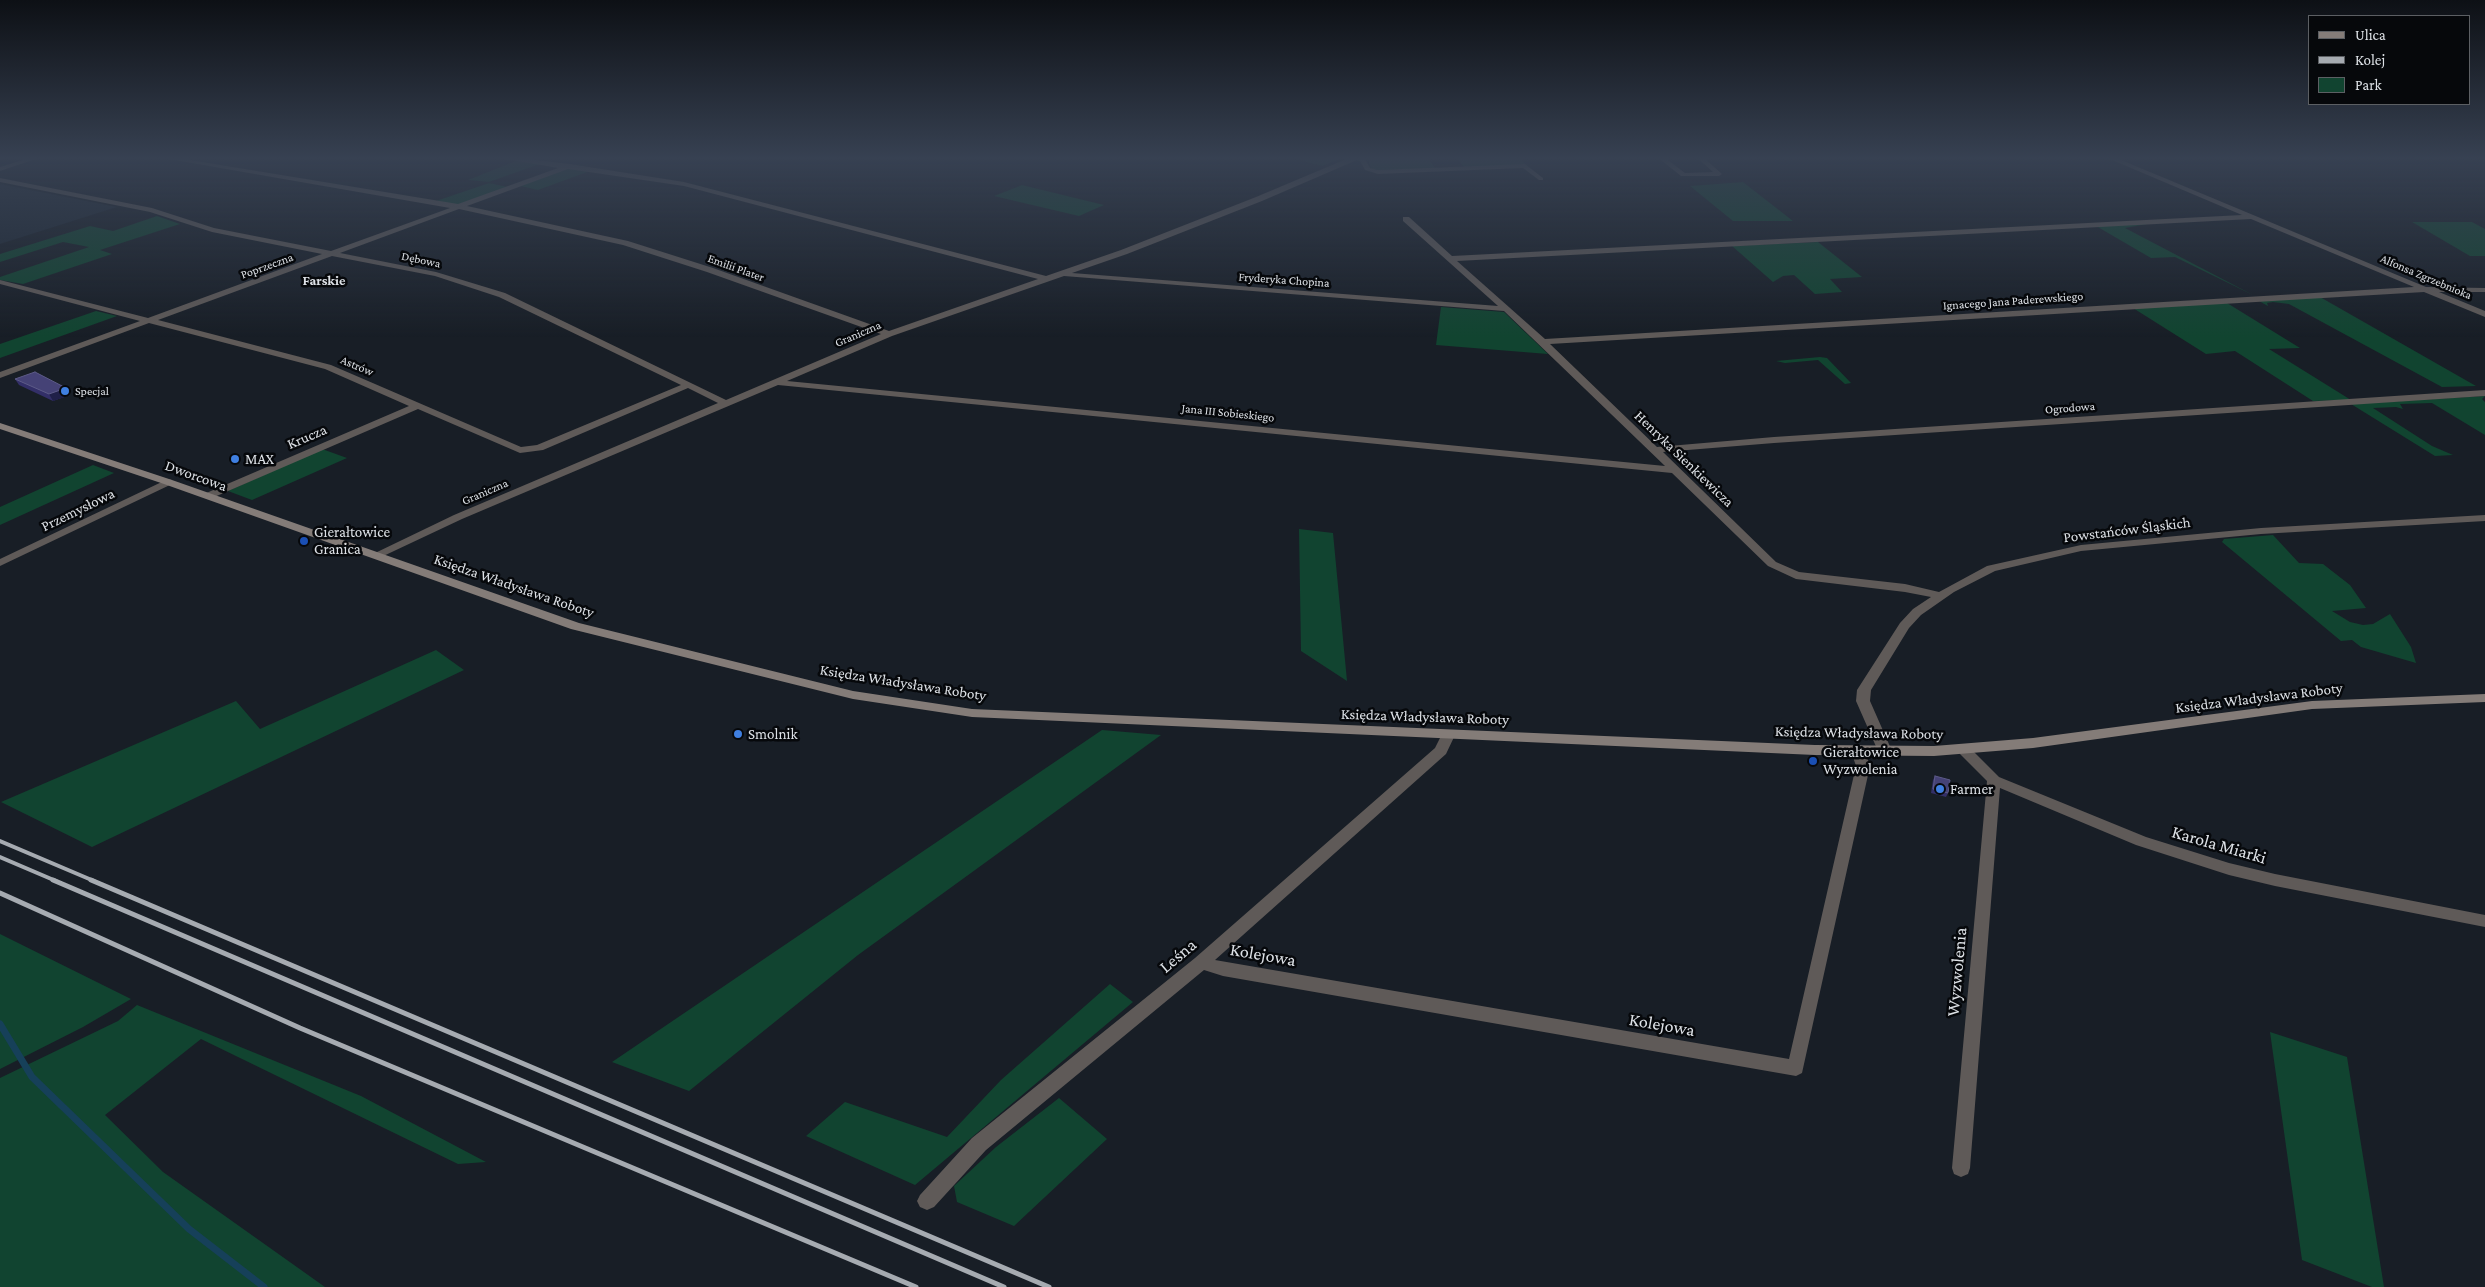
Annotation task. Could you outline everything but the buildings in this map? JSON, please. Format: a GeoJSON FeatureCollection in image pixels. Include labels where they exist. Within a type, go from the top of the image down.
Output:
{"type":"FeatureCollection","features":[{"type":"Feature","properties":{"kind":"main road","name":"Dworcowa"},"geometry":{"type":"LineString","coordinates":[[0,426],[168,482],[379,557]]}},
{"type":"Feature","properties":{"kind":"main road","name":"Księdza Władysława Roboty"},"geometry":{"type":"LineString","coordinates":[[379,557],[575,626],[853,695],[972,713],[1885,751],[1964,750],[2033,743],[2312,706],[2485,698]]}},
{"type":"Feature","properties":{"kind":"street","name":"Dębowa"},"geometry":{"type":"LineString","coordinates":[[173,217],[212,230],[436,274],[502,295],[728,404]]}},
{"type":"Feature","properties":{"kind":"street","name":"Poprzeczna"},"geometry":{"type":"LineString","coordinates":[[0,375],[432,217]]}},
{"type":"Feature","properties":{"kind":"street","name":"Emilii Plater"},"geometry":{"type":"LineString","coordinates":[[505,217],[651,250],[889,334]]}},
{"type":"Feature","properties":{"kind":"street"},"geometry":{"type":"LineString","coordinates":[[810,217],[1047,279]]}},
{"type":"Feature","properties":{"kind":"street","name":"Graniczna"},"geometry":{"type":"LineString","coordinates":[[379,557],[458,517],[778,383],[889,334],[1062,275],[1212,217]]}},
{"type":"Feature","properties":{"kind":"street"},"geometry":{"type":"LineString","coordinates":[[1449,259],[2251,217]]}},
{"type":"Feature","properties":{"kind":"street","name":"Alfonsa Zgrzebnioka"},"geometry":{"type":"LineString","coordinates":[[2252,217],[2485,314]]}},
{"type":"Feature","properties":{"kind":"street","name":"Henryka Sienkiewicza"},"geometry":{"type":"LineString","coordinates":[[1406,219],[1543,342],[1639,436],[1656,450],[1765,559],[1782,570],[1806,577],[1905,588],[1938,595]]}},
{"type":"Feature","properties":{"kind":"street","name":"Fryderyka Chopina"},"geometry":{"type":"LineString","coordinates":[[1062,275],[1506,309]]}},
{"type":"Feature","properties":{"kind":"street","name":"Astrów"},"geometry":{"type":"LineString","coordinates":[[0,282],[328,367],[520,450],[530,450],[688,385]]}},
{"type":"Feature","properties":{"kind":"street","name":"Ignacego Jana Paderewskiego"},"geometry":{"type":"LineString","coordinates":[[1543,342],[2426,289],[2485,290]]}},
{"type":"Feature","properties":{"kind":"street","name":"Jana III Sobieskiego"},"geometry":{"type":"LineString","coordinates":[[778,383],[1675,470]]}},
{"type":"Feature","properties":{"kind":"street","name":"Ogrodowa"},"geometry":{"type":"LineString","coordinates":[[1656,450],[1774,440],[2485,392]]}},
{"type":"Feature","properties":{"kind":"street","name":"Krucza"},"geometry":{"type":"LineString","coordinates":[[208,496],[417,406]]}},
{"type":"Feature","properties":{"kind":"street","name":"Przemysłowa"},"geometry":{"type":"LineString","coordinates":[[0,563],[168,482]]}},
{"type":"Feature","properties":{"kind":"street","name":"Powstańców Śląskich"},"geometry":{"type":"LineString","coordinates":[[1885,751],[1863,701],[1864,690],[1904,626],[1917,612],[1938,595],[1992,568],[2081,548],[2270,530],[2485,518]]}},
{"type":"Feature","properties":{"kind":"street","name":"Leśna"},"geometry":{"type":"LineString","coordinates":[[927,1202],[979,1144],[1201,963],[1441,751],[1448,734]]}},
{"type":"Feature","properties":{"kind":"street","name":"Karola Miarki"},"geometry":{"type":"LineString","coordinates":[[1964,750],[1994,780],[2118,833],[2229,869],[2321,890],[2485,921]]}},
{"type":"Feature","properties":{"kind":"street","name":"Kolejowa"},"geometry":{"type":"LineString","coordinates":[[1201,963],[1223,969],[1796,1068],[1863,766],[1858,751]]}},
{"type":"Feature","properties":{"kind":"street","name":"Wyzwolenia"},"geometry":{"type":"LineString","coordinates":[[1961,1168],[1994,780]]}},
{"type":"Feature","properties":{"kind":"shaded area"},"geometry":{"type":"Polygon","coordinates":[[[0,217],[85,217],[0,244],[0,217]]]}},
{"type":"Feature","properties":{"kind":"green space"},"geometry":{"type":"Polygon","coordinates":[[[154,217],[160,217],[180,224],[100,250],[112,254],[23,284],[0,280],[0,277],[89,247],[63,242],[0,262],[0,254],[90,226],[113,231],[154,217]]]}},
{"type":"Feature","properties":{"kind":"green space"},"geometry":{"type":"Polygon","coordinates":[[[1728,217],[1788,217],[1793,221],[1733,221],[1728,217]]]}},
{"type":"Feature","properties":{"kind":"green space"},"geometry":{"type":"Polygon","coordinates":[[[2412,222],[2472,222],[2485,229],[2485,256],[2470,256],[2412,222]]]}},
{"type":"Feature","properties":{"kind":"green space"},"geometry":{"type":"Polygon","coordinates":[[[2153,223],[2125,228],[2253,295],[2175,257],[2151,258],[2096,226],[2153,223]]]}},
{"type":"Feature","properties":{"kind":"green space"},"geometry":{"type":"Polygon","coordinates":[[[1818,242],[1862,277],[1830,279],[1842,292],[1815,294],[1794,275],[1783,276],[1773,282],[1732,246],[1818,242]]]}},
{"type":"Feature","properties":{"kind":"green space"},"geometry":{"type":"Polygon","coordinates":[[[2320,297],[2476,386],[2442,387],[2289,304],[2273,302],[2267,303],[2268,306],[2259,301],[2320,297]]]}},
{"type":"Feature","properties":{"kind":"green space"},"geometry":{"type":"Polygon","coordinates":[[[2227,303],[2300,348],[2269,349],[2351,400],[2313,401],[2235,351],[2206,354],[2133,308],[2227,303]]]}},
{"type":"Feature","properties":{"kind":"green space"},"geometry":{"type":"Polygon","coordinates":[[[1441,307],[1504,312],[1548,354],[1436,345],[1441,307]]]}},
{"type":"Feature","properties":{"kind":"green space"},"geometry":{"type":"Polygon","coordinates":[[[96,311],[117,316],[0,358],[0,344],[96,311]]]}},
{"type":"Feature","properties":{"kind":"green space"},"geometry":{"type":"Polygon","coordinates":[[[1827,358],[1851,383],[1845,384],[1818,360],[1785,363],[1776,361],[1827,358]]]}},
{"type":"Feature","properties":{"kind":"green space"},"geometry":{"type":"Polygon","coordinates":[[[2485,396],[2482,399],[2485,402],[2485,435],[2432,403],[2400,404],[2403,409],[2396,407],[2373,408],[2432,446],[2453,455],[2435,456],[2351,404],[2485,396]]]}},
{"type":"Feature","properties":{"kind":"green space"},"geometry":{"type":"Polygon","coordinates":[[[322,449],[347,458],[252,500],[228,491],[322,449]]]}},
{"type":"Feature","properties":{"kind":"green space"},"geometry":{"type":"Polygon","coordinates":[[[93,465],[114,473],[0,525],[0,507],[93,465]]]}},
{"type":"Feature","properties":{"kind":"green space"},"geometry":{"type":"Polygon","coordinates":[[[1299,529],[1333,533],[1347,681],[1301,651],[1299,529]]]}},
{"type":"Feature","properties":{"kind":"green space"},"geometry":{"type":"Polygon","coordinates":[[[2273,535],[2299,563],[2323,564],[2350,585],[2366,608],[2332,611],[2350,622],[2363,625],[2373,624],[2390,614],[2411,647],[2416,663],[2361,647],[2352,640],[2341,641],[2222,542],[2224,539],[2273,535]]]}},
{"type":"Feature","properties":{"kind":"green space"},"geometry":{"type":"Polygon","coordinates":[[[436,650],[464,670],[92,847],[1,802],[236,701],[260,729],[436,650]]]}},
{"type":"Feature","properties":{"kind":"green space"},"geometry":{"type":"Polygon","coordinates":[[[1102,730],[1161,735],[858,955],[689,1091],[612,1062],[1102,730]]]}},
{"type":"Feature","properties":{"kind":"green space"},"geometry":{"type":"Polygon","coordinates":[[[0,934],[131,999],[83,1027],[0,1069],[0,934]]]}},
{"type":"Feature","properties":{"kind":"green space"},"geometry":{"type":"Polygon","coordinates":[[[1110,984],[1133,1002],[915,1185],[806,1136],[845,1102],[947,1137],[1001,1080],[1110,984]]]}},
{"type":"Feature","properties":{"kind":"green space"},"geometry":{"type":"Polygon","coordinates":[[[137,1005],[361,1096],[486,1162],[458,1164],[201,1039],[105,1115],[163,1172],[325,1287],[0,1287],[0,1078],[118,1021],[137,1005]]]}},
{"type":"Feature","properties":{"kind":"green space"},"geometry":{"type":"Polygon","coordinates":[[[2270,1032],[2347,1057],[2384,1287],[2372,1287],[2302,1260],[2270,1032]]]}},
{"type":"Feature","properties":{"kind":"green space"},"geometry":{"type":"Polygon","coordinates":[[[1059,1098],[1107,1139],[1014,1226],[957,1202],[954,1186],[996,1147],[1059,1098]]]}},
{"type":"Feature","properties":{"kind":"waterway"},"geometry":{"type":"LineString","coordinates":[[0,1024],[32,1077],[189,1229],[264,1287]]}},
{"type":"Feature","properties":{"kind":"railway"},"geometry":{"type":"LineString","coordinates":[[0,841],[94,881]]}},
{"type":"Feature","properties":{"kind":"railway"},"geometry":{"type":"LineString","coordinates":[[0,857],[56,881]]}},
{"type":"Feature","properties":{"kind":"railway"},"geometry":{"type":"LineString","coordinates":[[53,880],[1004,1287]]}},
{"type":"Feature","properties":{"kind":"railway"},"geometry":{"type":"LineString","coordinates":[[91,880],[1049,1287]]}},
{"type":"Feature","properties":{"kind":"railway"},"geometry":{"type":"LineString","coordinates":[[0,893],[300,1028],[916,1287]]}},
{"type":"Feature","properties":{"kind":"place","name":"Specjal"},"geometry":{"type":"Point","coordinates":[65,391]}},
{"type":"Feature","properties":{"kind":"place","name":"MAX"},"geometry":{"type":"Point","coordinates":[235,459]}},
{"type":"Feature","properties":{"kind":"place","name":"Gierałtowice Granica"},"geometry":{"type":"Point","coordinates":[304,541]}},
{"type":"Feature","properties":{"kind":"place","name":"Smolnik"},"geometry":{"type":"Point","coordinates":[738,734]}},
{"type":"Feature","properties":{"kind":"place","name":"Gierałtowice Wyzwolenia"},"geometry":{"type":"Point","coordinates":[1813,761]}},
{"type":"Feature","properties":{"kind":"place","name":"Farmer"},"geometry":{"type":"Point","coordinates":[1940,789]}},
{"type":"Feature","properties":{"kind":"district","name":"Farskie"},"geometry":{"type":"Point","coordinates":[324,281]}}]}
